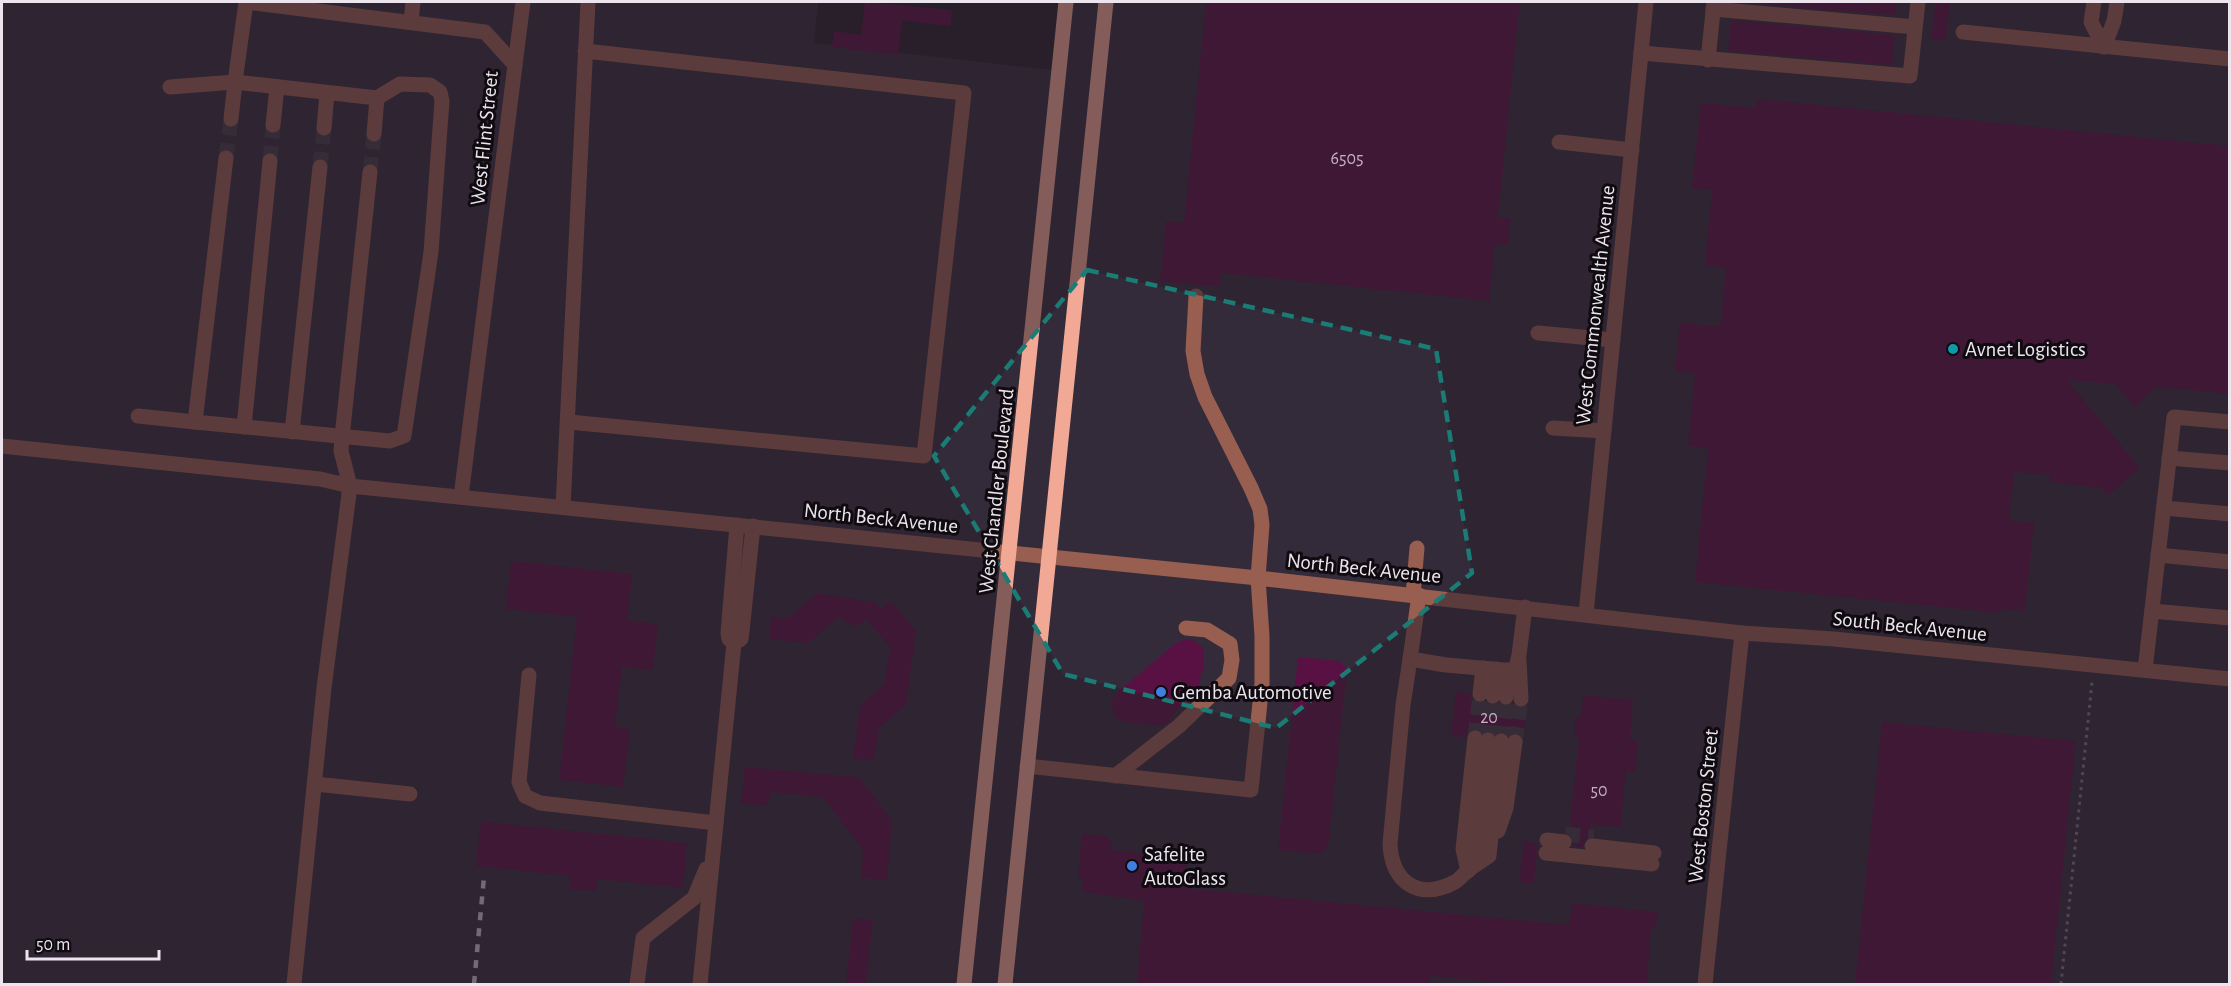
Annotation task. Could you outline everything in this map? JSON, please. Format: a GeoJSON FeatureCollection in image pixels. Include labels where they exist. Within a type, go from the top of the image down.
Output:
{"type":"FeatureCollection","features":[{"type":"Feature","properties":{"kind":"main road","name":"West Chandler Boulevard"},"geometry":{"type":"LineString","coordinates":[[964,984],[1066,2]]}},
{"type":"Feature","properties":{"kind":"main road"},"geometry":{"type":"LineString","coordinates":[[1005,984],[1106,2]]}},
{"type":"Feature","properties":{"kind":"street","name":"West Flint Street"},"geometry":{"type":"LineString","coordinates":[[246,2],[273,3],[485,32],[515,65],[461,497]]}},
{"type":"Feature","properties":{"kind":"street"},"geometry":{"type":"LineString","coordinates":[[231,119],[246,2]]}},
{"type":"Feature","properties":{"kind":"street"},"geometry":{"type":"LineString","coordinates":[[411,22],[413,2]]}},
{"type":"Feature","properties":{"kind":"street"},"geometry":{"type":"LineString","coordinates":[[515,65],[523,2]]}},
{"type":"Feature","properties":{"kind":"street"},"geometry":{"type":"LineString","coordinates":[[563,507],[588,2]]}},
{"type":"Feature","properties":{"kind":"street","name":"West Commonwealth Avenue"},"geometry":{"type":"LineString","coordinates":[[1586,614],[1646,2]]}},
{"type":"Feature","properties":{"kind":"street"},"geometry":{"type":"LineString","coordinates":[[1641,53],[1910,76],[1918,2]]}},
{"type":"Feature","properties":{"kind":"street"},"geometry":{"type":"LineString","coordinates":[[2094,2],[2091,22],[2104,47]]}},
{"type":"Feature","properties":{"kind":"street"},"geometry":{"type":"LineString","coordinates":[[2104,47],[2114,21],[2117,2]]}},
{"type":"Feature","properties":{"kind":"street"},"geometry":{"type":"LineString","coordinates":[[1708,60],[1714,5],[1915,27]]}},
{"type":"Feature","properties":{"kind":"street"},"geometry":{"type":"LineString","coordinates":[[1963,32],[2229,59]]}},
{"type":"Feature","properties":{"kind":"street"},"geometry":{"type":"LineString","coordinates":[[568,422],[924,456],[964,93],[585,51]]}},
{"type":"Feature","properties":{"kind":"street"},"geometry":{"type":"LineString","coordinates":[[138,416],[390,441],[404,436],[431,252],[442,101],[440,92],[430,85],[400,84],[377,98],[236,82],[170,87]]}},
{"type":"Feature","properties":{"kind":"street"},"geometry":{"type":"LineString","coordinates":[[273,125],[277,87]]}},
{"type":"Feature","properties":{"kind":"street"},"geometry":{"type":"LineString","coordinates":[[324,128],[327,93]]}},
{"type":"Feature","properties":{"kind":"street"},"geometry":{"type":"LineString","coordinates":[[374,134],[377,98]]}},
{"type":"Feature","properties":{"kind":"street"},"geometry":{"type":"LineString","coordinates":[[1559,142],[1632,150]]}},
{"type":"Feature","properties":{"kind":"street"},"geometry":{"type":"LineString","coordinates":[[195,422],[226,158]]}},
{"type":"Feature","properties":{"kind":"street"},"geometry":{"type":"LineString","coordinates":[[244,428],[270,161]]}},
{"type":"Feature","properties":{"kind":"street"},"geometry":{"type":"LineString","coordinates":[[292,432],[320,167]]}},
{"type":"Feature","properties":{"kind":"street"},"geometry":{"type":"LineString","coordinates":[[294,984],[324,688],[350,486],[342,451],[342,437],[370,172]]}},
{"type":"Feature","properties":{"kind":"street"},"geometry":{"type":"LineString","coordinates":[[1027,766],[1251,790],[1262,683],[1258,578],[1262,525],[1260,509],[1251,488],[1205,397],[1197,374],[1192,351],[1196,296]]}},
{"type":"Feature","properties":{"kind":"street"},"geometry":{"type":"LineString","coordinates":[[1538,333],[1613,340]]}},
{"type":"Feature","properties":{"kind":"street"},"geometry":{"type":"LineString","coordinates":[[2145,670],[2174,417],[2229,422]]}},
{"type":"Feature","properties":{"kind":"street"},"geometry":{"type":"LineString","coordinates":[[1553,428],[1604,431]]}},
{"type":"Feature","properties":{"kind":"street","name":"North Beck Avenue"},"geometry":{"type":"LineString","coordinates":[[2,446],[320,478],[350,486],[1049,556],[1586,614]]}},
{"type":"Feature","properties":{"kind":"street"},"geometry":{"type":"LineString","coordinates":[[2169,458],[2229,464]]}},
{"type":"Feature","properties":{"kind":"street"},"geometry":{"type":"LineString","coordinates":[[2163,508],[2229,514]]}},
{"type":"Feature","properties":{"kind":"street"},"geometry":{"type":"LineString","coordinates":[[700,984],[734,643],[741,639],[742,631],[745,526]]}},
{"type":"Feature","properties":{"kind":"street"},"geometry":{"type":"LineString","coordinates":[[1417,548],[1416,595],[1389,844],[1390,856],[1398,875],[1409,885],[1421,890],[1435,890],[1456,882],[1489,856],[1495,740],[1464,849],[1468,871]]}},
{"type":"Feature","properties":{"kind":"street"},"geometry":{"type":"LineString","coordinates":[[2158,555],[2229,562]]}},
{"type":"Feature","properties":{"kind":"street"},"geometry":{"type":"LineString","coordinates":[[1410,659],[1515,671],[1525,607]]}},
{"type":"Feature","properties":{"kind":"street"},"geometry":{"type":"LineString","coordinates":[[2152,611],[2229,618]]}},
{"type":"Feature","properties":{"kind":"street","name":"South Beck Avenue"},"geometry":{"type":"LineString","coordinates":[[1586,614],[1742,633],[1845,640],[2229,679]]}},
{"type":"Feature","properties":{"kind":"street"},"geometry":{"type":"LineString","coordinates":[[1115,776],[1179,726],[1228,678],[1232,660],[1230,644],[1207,630],[1186,628]]}},
{"type":"Feature","properties":{"kind":"street","name":"West Boston Street"},"geometry":{"type":"LineString","coordinates":[[1705,984],[1742,633]]}},
{"type":"Feature","properties":{"kind":"street"},"geometry":{"type":"LineString","coordinates":[[1500,696],[1519,655]]}},
{"type":"Feature","properties":{"kind":"street"},"geometry":{"type":"LineString","coordinates":[[1496,669],[1500,696]]}},
{"type":"Feature","properties":{"kind":"street"},"geometry":{"type":"LineString","coordinates":[[1496,669],[1500,696]]}},
{"type":"Feature","properties":{"kind":"street"},"geometry":{"type":"LineString","coordinates":[[529,675],[519,782],[525,796],[540,803],[716,823]]}},
{"type":"Feature","properties":{"kind":"street"},"geometry":{"type":"LineString","coordinates":[[315,784],[410,794]]}},
{"type":"Feature","properties":{"kind":"street"},"geometry":{"type":"LineString","coordinates":[[1565,838],[1547,841],[1654,854],[1593,841]]}},
{"type":"Feature","properties":{"kind":"street"},"geometry":{"type":"LineString","coordinates":[[637,984],[644,938],[694,898],[713,852]]}},
{"type":"Feature","properties":{"kind":"path"},"geometry":{"type":"LineString","coordinates":[[2061,984],[2094,665]]}},
{"type":"Feature","properties":{"kind":"highlighted area"},"geometry":{"type":"Polygon","coordinates":[[[1087,270],[1436,349],[1472,573],[1276,728],[1063,674],[934,456],[1087,270]]]}},
{"type":"Feature","properties":{"kind":"shaded area"},"geometry":{"type":"Polygon","coordinates":[[[2,2],[818,2],[814,43],[1060,71],[1067,2],[2229,2],[2229,984],[2,984],[2,2]]]}},
{"type":"Feature","properties":{"kind":"building"},"geometry":{"type":"Polygon","coordinates":[[[865,2],[952,10],[950,26],[902,20],[898,55],[832,47],[834,31],[861,35],[865,2]]]}},
{"type":"Feature","properties":{"kind":"building"},"geometry":{"type":"Polygon","coordinates":[[[1206,2],[1520,2],[1498,217],[1511,218],[1508,245],[1495,244],[1489,301],[1221,273],[1219,287],[1160,281],[1166,221],[1184,223],[1206,2]]]}},
{"type":"Feature","properties":{"kind":"building"},"geometry":{"type":"Polygon","coordinates":[[[1739,2],[1896,2],[1895,15],[1739,2]]]}},
{"type":"Feature","properties":{"kind":"building"},"geometry":{"type":"Polygon","coordinates":[[[1936,2],[1950,2],[1945,41],[1931,39],[1936,2]]]}},
{"type":"Feature","properties":{"kind":"building"},"geometry":{"type":"Polygon","coordinates":[[[1731,20],[1893,35],[1895,37],[1892,65],[1728,51],[1731,20]]]}},
{"type":"Feature","properties":{"kind":"building","name":"Avnet Logistics"},"geometry":{"type":"Polygon","coordinates":[[[1757,99],[2229,146],[2229,394],[2156,387],[2135,407],[2115,384],[2067,380],[2140,468],[2108,495],[2102,488],[2049,482],[2050,475],[2014,472],[2009,520],[2034,523],[2025,611],[2001,609],[2000,613],[1695,582],[1708,448],[1688,446],[1695,373],[1675,371],[1680,323],[1720,327],[1726,268],[1705,266],[1712,190],[1692,188],[1701,103],[1756,108],[1757,99]]]}},
{"type":"Feature","properties":{"kind":"building"},"geometry":{"type":"Polygon","coordinates":[[[511,561],[632,574],[627,620],[658,624],[653,670],[622,667],[615,727],[630,729],[623,787],[559,780],[577,617],[506,609],[511,561]]]}},
{"type":"Feature","properties":{"kind":"building"},"geometry":{"type":"Polygon","coordinates":[[[817,593],[874,602],[881,609],[891,601],[916,631],[906,705],[879,728],[874,761],[853,758],[860,706],[884,684],[890,647],[866,619],[858,626],[847,624],[840,616],[808,643],[769,639],[771,616],[788,618],[817,593]]]}},
{"type":"Feature","properties":{"kind":"building"},"geometry":{"type":"Polygon","coordinates":[[[1186,639],[1193,640],[1204,648],[1204,671],[1201,672],[1199,692],[1175,712],[1171,720],[1163,726],[1124,722],[1118,719],[1111,702],[1119,691],[1176,643],[1186,639]]]}},
{"type":"Feature","properties":{"kind":"building"},"geometry":{"type":"Polygon","coordinates":[[[1298,657],[1340,661],[1347,669],[1328,847],[1320,854],[1278,850],[1298,657]]]}},
{"type":"Feature","properties":{"kind":"building"},"geometry":{"type":"Polygon","coordinates":[[[1456,692],[1470,693],[1471,698],[1478,704],[1485,702],[1491,706],[1499,703],[1506,707],[1513,704],[1517,708],[1527,707],[1523,737],[1517,732],[1508,735],[1503,731],[1495,734],[1490,730],[1483,732],[1475,728],[1465,737],[1451,736],[1456,692]]]}},
{"type":"Feature","properties":{"kind":"building"},"geometry":{"type":"Polygon","coordinates":[[[1583,695],[1633,700],[1630,739],[1638,740],[1635,772],[1626,771],[1621,827],[1591,824],[1590,837],[1584,841],[1583,847],[1573,846],[1572,823],[1570,822],[1579,738],[1574,738],[1576,717],[1581,717],[1583,695]]]}},
{"type":"Feature","properties":{"kind":"building"},"geometry":{"type":"Polygon","coordinates":[[[1882,722],[2076,741],[2051,984],[1855,984],[1882,722]]]}},
{"type":"Feature","properties":{"kind":"building"},"geometry":{"type":"Polygon","coordinates":[[[745,767],[859,777],[892,821],[887,880],[861,878],[863,850],[823,797],[770,792],[768,806],[741,803],[745,767]]]}},
{"type":"Feature","properties":{"kind":"building"},"geometry":{"type":"Polygon","coordinates":[[[481,821],[687,843],[683,888],[597,879],[596,891],[569,889],[570,876],[476,866],[481,821]]]}},
{"type":"Feature","properties":{"kind":"building"},"geometry":{"type":"Polygon","coordinates":[[[1082,834],[1107,836],[1107,840],[1112,840],[1111,850],[1187,858],[1184,888],[1569,925],[1572,903],[1658,912],[1656,927],[1651,927],[1647,984],[1516,984],[1430,976],[1430,984],[1137,984],[1144,901],[1082,892],[1083,879],[1078,875],[1082,834]]]}},
{"type":"Feature","properties":{"kind":"building"},"geometry":{"type":"Polygon","coordinates":[[[1524,841],[1538,844],[1534,884],[1519,882],[1524,841]]]}},
{"type":"Feature","properties":{"kind":"building"},"geometry":{"type":"Polygon","coordinates":[[[853,918],[873,920],[866,984],[846,984],[853,918]]]}},
{"type":"Feature","properties":{"kind":"tunnel"},"geometry":{"type":"LineString","coordinates":[[226,158],[231,119]]}},
{"type":"Feature","properties":{"kind":"tunnel"},"geometry":{"type":"LineString","coordinates":[[270,161],[273,125]]}},
{"type":"Feature","properties":{"kind":"tunnel"},"geometry":{"type":"LineString","coordinates":[[320,167],[324,128]]}},
{"type":"Feature","properties":{"kind":"tunnel"},"geometry":{"type":"LineString","coordinates":[[370,172],[374,134]]}},
{"type":"Feature","properties":{"kind":"tunnel"},"geometry":{"type":"LineString","coordinates":[[1475,738],[1480,694]]}},
{"type":"Feature","properties":{"kind":"tunnel"},"geometry":{"type":"LineString","coordinates":[[1488,740],[1493,696]]}},
{"type":"Feature","properties":{"kind":"tunnel"},"geometry":{"type":"LineString","coordinates":[[1501,741],[1506,697]]}},
{"type":"Feature","properties":{"kind":"tunnel"},"geometry":{"type":"LineString","coordinates":[[1515,742],[1521,699]]}},
{"type":"Feature","properties":{"kind":"tunnel"},"geometry":{"type":"LineString","coordinates":[[1565,834],[1594,837]]}},
{"type":"Feature","properties":{"kind":"railway"},"geometry":{"type":"LineString","coordinates":[[474,984],[484,877]]}},
{"type":"Feature","properties":{"kind":"place","name":"Avnet Logistics"},"geometry":{"type":"Point","coordinates":[1953,349]}},
{"type":"Feature","properties":{"kind":"place","name":"Gemba Automotive"},"geometry":{"type":"Point","coordinates":[1161,692]}},
{"type":"Feature","properties":{"kind":"place","name":"Safelite AutoGlass"},"geometry":{"type":"Point","coordinates":[1132,866]}}]}
